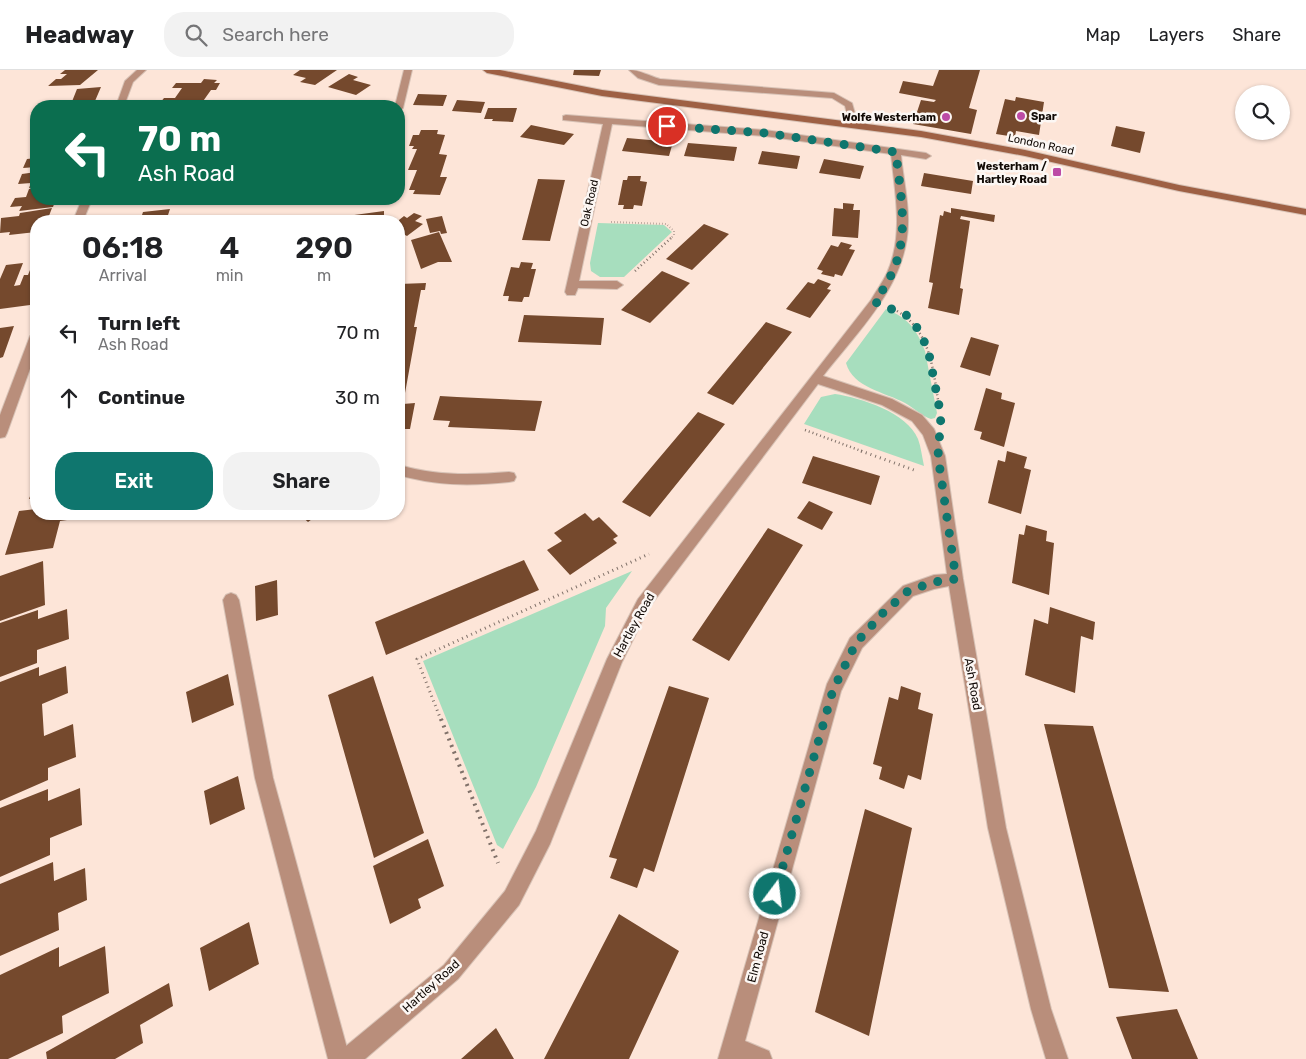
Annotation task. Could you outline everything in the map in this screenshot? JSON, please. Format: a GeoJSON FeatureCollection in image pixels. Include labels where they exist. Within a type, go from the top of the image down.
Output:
{"type":"FeatureCollection","features":[{"type":"Feature","properties":{"kind":"street"},"geometry":{"type":"LineString","coordinates":[[122,100],[129,82],[142,70]]}},
{"type":"Feature","properties":{"kind":"street"},"geometry":{"type":"LineString","coordinates":[[401,100],[408,70]]}},
{"type":"Feature","properties":{"kind":"street","name":"London Road"},"geometry":{"type":"LineString","coordinates":[[487,70],[602,92],[768,112],[921,134],[1026,153],[1179,188],[1306,212]]}},
{"type":"Feature","properties":{"kind":"street"},"geometry":{"type":"LineString","coordinates":[[633,70],[641,76],[660,82],[834,96],[849,105],[853,124]]}},
{"type":"Feature","properties":{"kind":"street"},"geometry":{"type":"LineString","coordinates":[[765,133],[768,112]]}},
{"type":"Feature","properties":{"kind":"street"},"geometry":{"type":"LineString","coordinates":[[566,118],[765,133],[926,156]]}},
{"type":"Feature","properties":{"kind":"street","name":"Oak Road"},"geometry":{"type":"LineString","coordinates":[[608,122],[585,220],[572,288],[617,285]]}},
{"type":"Feature","properties":{"kind":"street","name":"Hartley Road"},"geometry":{"type":"LineString","coordinates":[[348,1059],[451,972],[512,898],[543,837],[615,659],[643,604],[875,302],[892,274],[899,254],[903,224],[896,152]]}},
{"type":"Feature","properties":{"kind":"street"},"geometry":{"type":"LineString","coordinates":[[0,434],[30,352]]}},
{"type":"Feature","properties":{"kind":"street","name":"Ash Road"},"geometry":{"type":"LineString","coordinates":[[815,378],[886,402],[917,418],[929,433],[938,456],[940,480],[997,828],[1041,1009],[1057,1059]]}},
{"type":"Feature","properties":{"kind":"street"},"geometry":{"type":"LineString","coordinates":[[405,472],[420,478],[466,481],[509,477]]}},
{"type":"Feature","properties":{"kind":"street","name":"Elm Road"},"geometry":{"type":"LineString","coordinates":[[761,1059],[731,1053],[833,690],[856,643],[883,613],[908,591],[934,582],[956,579]]}},
{"type":"Feature","properties":{"kind":"street"},"geometry":{"type":"LineString","coordinates":[[231,600],[264,778],[339,1059]]}},
{"type":"Feature","properties":{"kind":"path"},"geometry":{"type":"LineString","coordinates":[[585,220],[666,224],[674,231],[674,235],[617,285]]}},
{"type":"Feature","properties":{"kind":"path"},"geometry":{"type":"LineString","coordinates":[[875,302],[908,316],[916,326],[928,349],[940,406]]}},
{"type":"Feature","properties":{"kind":"path"},"geometry":{"type":"LineString","coordinates":[[783,422],[940,480]]}},
{"type":"Feature","properties":{"kind":"path"},"geometry":{"type":"LineString","coordinates":[[512,898],[417,659],[652,553]]}},
{"type":"Feature","properties":{"kind":"green space"},"geometry":{"type":"Polygon","coordinates":[[[598,223],[664,225],[672,232],[624,277],[600,277],[591,271],[590,263],[598,223]]]}},
{"type":"Feature","properties":{"kind":"green space"},"geometry":{"type":"Polygon","coordinates":[[[886,309],[906,320],[915,330],[922,343],[937,413],[935,418],[928,418],[905,403],[862,384],[855,378],[846,363],[886,309]]]}},
{"type":"Feature","properties":{"kind":"green space"},"geometry":{"type":"Polygon","coordinates":[[[835,394],[870,403],[894,414],[904,421],[918,439],[924,466],[804,424],[821,397],[835,394]]]}},
{"type":"Feature","properties":{"kind":"green space"},"geometry":{"type":"Polygon","coordinates":[[[632,571],[606,608],[605,626],[536,787],[503,849],[497,845],[423,661],[632,571]]]}},
{"type":"Feature","properties":{"kind":"building"},"geometry":{"type":"Polygon","coordinates":[[[65,70],[98,70],[80,85],[48,86],[56,79],[61,79],[67,74],[60,74],[65,70]]]}},
{"type":"Feature","properties":{"kind":"building"},"geometry":{"type":"Polygon","coordinates":[[[300,70],[337,70],[315,85],[300,82],[306,78],[293,75],[300,70]]]}},
{"type":"Feature","properties":{"kind":"building"},"geometry":{"type":"Polygon","coordinates":[[[574,70],[601,70],[599,76],[573,75],[574,70]]]}},
{"type":"Feature","properties":{"kind":"building"},"geometry":{"type":"Polygon","coordinates":[[[939,70],[980,70],[969,108],[977,110],[971,134],[913,124],[921,100],[934,102],[936,100],[899,93],[903,81],[933,86],[939,70]]]}},
{"type":"Feature","properties":{"kind":"building"},"geometry":{"type":"Polygon","coordinates":[[[349,74],[358,77],[353,80],[371,85],[356,95],[328,87],[349,74]]]}},
{"type":"Feature","properties":{"kind":"building"},"geometry":{"type":"Polygon","coordinates":[[[204,79],[217,80],[214,83],[220,83],[216,90],[211,90],[204,100],[162,100],[164,98],[175,98],[182,88],[172,88],[176,83],[201,83],[204,79]]]}},
{"type":"Feature","properties":{"kind":"building"},"geometry":{"type":"Polygon","coordinates":[[[101,87],[95,100],[73,100],[77,89],[101,87]]]}},
{"type":"Feature","properties":{"kind":"building"},"geometry":{"type":"Polygon","coordinates":[[[418,94],[447,95],[443,106],[413,105],[418,94]]]}},
{"type":"Feature","properties":{"kind":"building","name":"Spar"},"geometry":{"type":"Polygon","coordinates":[[[1016,97],[1044,102],[1039,135],[1016,131],[1015,137],[996,134],[1005,99],[1015,101],[1016,97]]]}},
{"type":"Feature","properties":{"kind":"building"},"geometry":{"type":"Polygon","coordinates":[[[457,100],[485,102],[481,113],[452,111],[457,100]]]}},
{"type":"Feature","properties":{"kind":"building"},"geometry":{"type":"Polygon","coordinates":[[[488,108],[517,108],[513,122],[484,119],[488,108]]]}},
{"type":"Feature","properties":{"kind":"building"},"geometry":{"type":"Polygon","coordinates":[[[531,125],[574,134],[564,145],[520,137],[531,125]]]}},
{"type":"Feature","properties":{"kind":"building"},"geometry":{"type":"Polygon","coordinates":[[[1116,126],[1145,132],[1140,153],[1111,146],[1116,126]]]}},
{"type":"Feature","properties":{"kind":"building"},"geometry":{"type":"Polygon","coordinates":[[[421,130],[438,130],[437,134],[445,135],[439,154],[447,155],[440,177],[447,177],[440,195],[413,194],[415,190],[409,190],[417,170],[408,170],[417,149],[412,149],[414,146],[409,146],[413,135],[419,135],[421,130]]]}},
{"type":"Feature","properties":{"kind":"building"},"geometry":{"type":"Polygon","coordinates":[[[627,138],[673,142],[669,156],[622,151],[627,138]]]}},
{"type":"Feature","properties":{"kind":"building"},"geometry":{"type":"Polygon","coordinates":[[[688,143],[737,147],[734,161],[684,156],[688,143]]]}},
{"type":"Feature","properties":{"kind":"building"},"geometry":{"type":"Polygon","coordinates":[[[762,151],[800,156],[797,169],[758,164],[762,151]]]}},
{"type":"Feature","properties":{"kind":"building"},"geometry":{"type":"Polygon","coordinates":[[[27,159],[30,159],[30,167],[23,168],[27,159]]]}},
{"type":"Feature","properties":{"kind":"building"},"geometry":{"type":"Polygon","coordinates":[[[824,159],[864,166],[860,179],[819,173],[824,159]]]}},
{"type":"Feature","properties":{"kind":"building"},"geometry":{"type":"Polygon","coordinates":[[[30,173],[30,183],[18,184],[22,174],[30,173]]]}},
{"type":"Feature","properties":{"kind":"building"},"geometry":{"type":"Polygon","coordinates":[[[924,173],[973,181],[971,194],[921,186],[924,173]]]}},
{"type":"Feature","properties":{"kind":"building"},"geometry":{"type":"Polygon","coordinates":[[[628,176],[641,176],[640,181],[647,182],[642,206],[634,205],[633,209],[623,209],[624,205],[618,205],[623,180],[627,180],[628,176]]]}},
{"type":"Feature","properties":{"kind":"building"},"geometry":{"type":"Polygon","coordinates":[[[538,179],[565,180],[550,241],[522,240],[538,179]]]}},
{"type":"Feature","properties":{"kind":"building"},"geometry":{"type":"Polygon","coordinates":[[[29,189],[30,205],[54,205],[53,207],[19,211],[22,206],[10,207],[15,198],[26,197],[29,189]]]}},
{"type":"Feature","properties":{"kind":"building"},"geometry":{"type":"Polygon","coordinates":[[[843,203],[854,204],[853,210],[860,210],[858,238],[832,236],[834,208],[843,209],[843,203]]]}},
{"type":"Feature","properties":{"kind":"building"},"geometry":{"type":"Polygon","coordinates":[[[52,208],[49,215],[30,215],[30,233],[9,235],[10,232],[0,233],[1,218],[19,216],[20,213],[52,208]]]}},
{"type":"Feature","properties":{"kind":"building"},"geometry":{"type":"Polygon","coordinates":[[[951,208],[995,215],[994,222],[961,216],[960,219],[970,221],[960,288],[963,289],[959,315],[928,308],[933,283],[929,282],[940,215],[943,216],[944,211],[951,213],[951,208]]]}},
{"type":"Feature","properties":{"kind":"building"},"geometry":{"type":"Polygon","coordinates":[[[170,209],[168,215],[142,215],[143,212],[170,209]]]}},
{"type":"Feature","properties":{"kind":"building"},"geometry":{"type":"Polygon","coordinates":[[[384,211],[384,215],[354,215],[384,211]]]}},
{"type":"Feature","properties":{"kind":"building"},"geometry":{"type":"Polygon","coordinates":[[[414,213],[422,216],[415,221],[423,224],[407,236],[405,235],[405,217],[407,218],[414,213]]]}},
{"type":"Feature","properties":{"kind":"building"},"geometry":{"type":"Polygon","coordinates":[[[442,216],[447,233],[441,234],[440,231],[430,233],[426,219],[442,216]]]}},
{"type":"Feature","properties":{"kind":"building"},"geometry":{"type":"Polygon","coordinates":[[[704,224],[729,234],[692,270],[666,259],[704,224]]]}},
{"type":"Feature","properties":{"kind":"building"},"geometry":{"type":"Polygon","coordinates":[[[439,232],[452,262],[438,262],[421,269],[411,240],[439,232]]]}},
{"type":"Feature","properties":{"kind":"building"},"geometry":{"type":"Polygon","coordinates":[[[841,242],[852,245],[849,249],[855,250],[842,276],[835,274],[834,277],[821,274],[823,271],[817,269],[831,245],[838,247],[841,242]]]}},
{"type":"Feature","properties":{"kind":"building"},"geometry":{"type":"Polygon","coordinates":[[[521,262],[533,263],[531,269],[536,269],[529,297],[524,297],[522,302],[508,301],[509,296],[503,296],[511,267],[519,268],[521,262]]]}},
{"type":"Feature","properties":{"kind":"building"},"geometry":{"type":"Polygon","coordinates":[[[23,263],[14,286],[20,285],[24,275],[28,275],[30,270],[30,305],[0,309],[0,279],[6,265],[23,263]]]}},
{"type":"Feature","properties":{"kind":"building"},"geometry":{"type":"Polygon","coordinates":[[[662,271],[690,283],[650,323],[621,310],[662,271]]]}},
{"type":"Feature","properties":{"kind":"building"},"geometry":{"type":"Polygon","coordinates":[[[818,279],[831,284],[827,289],[831,290],[810,318],[786,309],[808,282],[814,284],[818,279]]]}},
{"type":"Feature","properties":{"kind":"building"},"geometry":{"type":"Polygon","coordinates":[[[426,283],[425,290],[421,290],[414,327],[417,327],[405,393],[405,284],[426,283]]]}},
{"type":"Feature","properties":{"kind":"building"},"geometry":{"type":"Polygon","coordinates":[[[524,315],[604,318],[601,345],[518,342],[524,315]]]}},
{"type":"Feature","properties":{"kind":"building"},"geometry":{"type":"Polygon","coordinates":[[[766,322],[792,332],[733,405],[707,393],[766,322]]]}},
{"type":"Feature","properties":{"kind":"building"},"geometry":{"type":"Polygon","coordinates":[[[14,326],[3,357],[0,358],[0,328],[14,326]]]}},
{"type":"Feature","properties":{"kind":"building"},"geometry":{"type":"Polygon","coordinates":[[[971,337],[999,345],[990,376],[960,367],[971,337]]]}},
{"type":"Feature","properties":{"kind":"building"},"geometry":{"type":"Polygon","coordinates":[[[986,388],[1002,393],[1001,399],[1015,403],[1004,447],[980,439],[982,432],[974,430],[986,388]]]}},
{"type":"Feature","properties":{"kind":"building"},"geometry":{"type":"Polygon","coordinates":[[[440,396],[542,401],[535,431],[448,427],[450,421],[433,420],[440,396]]]}},
{"type":"Feature","properties":{"kind":"building"},"geometry":{"type":"Polygon","coordinates":[[[415,403],[410,429],[405,429],[405,404],[415,403]]]}},
{"type":"Feature","properties":{"kind":"building"},"geometry":{"type":"Polygon","coordinates":[[[698,412],[725,424],[650,517],[622,502],[698,412]]]}},
{"type":"Feature","properties":{"kind":"building"},"geometry":{"type":"Polygon","coordinates":[[[1007,451],[1027,457],[1024,468],[1031,470],[1021,514],[988,503],[998,460],[1005,462],[1007,451]]]}},
{"type":"Feature","properties":{"kind":"building"},"geometry":{"type":"Polygon","coordinates":[[[813,456],[880,476],[871,505],[802,483],[813,456]]]}},
{"type":"Feature","properties":{"kind":"building"},"geometry":{"type":"Polygon","coordinates":[[[809,501],[833,512],[822,530],[797,518],[809,501]]]}},
{"type":"Feature","properties":{"kind":"building"},"geometry":{"type":"Polygon","coordinates":[[[30,510],[30,520],[67,520],[60,521],[53,548],[5,555],[19,511],[30,510]]]}},
{"type":"Feature","properties":{"kind":"building"},"geometry":{"type":"Polygon","coordinates":[[[585,513],[593,521],[599,517],[618,536],[613,539],[617,543],[570,575],[547,550],[562,541],[554,533],[585,513]]]}},
{"type":"Feature","properties":{"kind":"building"},"geometry":{"type":"Polygon","coordinates":[[[1026,525],[1047,531],[1046,541],[1054,543],[1049,595],[1012,583],[1019,534],[1024,535],[1026,525]]]}},
{"type":"Feature","properties":{"kind":"building"},"geometry":{"type":"Polygon","coordinates":[[[768,528],[803,545],[729,661],[692,640],[768,528]]]}},
{"type":"Feature","properties":{"kind":"building"},"geometry":{"type":"Polygon","coordinates":[[[524,560],[539,590],[386,655],[375,622],[524,560]]]}},
{"type":"Feature","properties":{"kind":"building"},"geometry":{"type":"Polygon","coordinates":[[[43,561],[45,605],[0,621],[0,576],[43,561]]]}},
{"type":"Feature","properties":{"kind":"building"},"geometry":{"type":"Polygon","coordinates":[[[277,580],[278,615],[256,621],[255,586],[277,580]]]}},
{"type":"Feature","properties":{"kind":"building"},"geometry":{"type":"Polygon","coordinates":[[[1050,607],[1095,622],[1093,640],[1081,636],[1075,693],[1025,675],[1034,619],[1048,624],[1050,607]]]}},
{"type":"Feature","properties":{"kind":"building"},"geometry":{"type":"Polygon","coordinates":[[[67,609],[69,639],[37,650],[37,663],[0,677],[0,623],[38,610],[38,619],[67,609]]]}},
{"type":"Feature","properties":{"kind":"building"},"geometry":{"type":"Polygon","coordinates":[[[66,666],[68,693],[42,704],[44,736],[73,724],[76,757],[48,768],[48,780],[0,801],[0,682],[39,667],[39,676],[66,666]]]}},
{"type":"Feature","properties":{"kind":"building"},"geometry":{"type":"Polygon","coordinates":[[[228,674],[234,705],[192,723],[186,692],[228,674]]]}},
{"type":"Feature","properties":{"kind":"building"},"geometry":{"type":"Polygon","coordinates":[[[373,676],[424,833],[374,858],[328,695],[373,676]]]}},
{"type":"Feature","properties":{"kind":"building"},"geometry":{"type":"Polygon","coordinates":[[[669,686],[709,698],[654,872],[644,868],[637,888],[610,878],[617,859],[609,857],[669,686]]]}},
{"type":"Feature","properties":{"kind":"building"},"geometry":{"type":"Polygon","coordinates":[[[901,686],[921,693],[918,709],[933,714],[921,780],[908,775],[904,789],[879,779],[882,767],[873,764],[889,697],[898,700],[901,686]]]}},
{"type":"Feature","properties":{"kind":"building"},"geometry":{"type":"Polygon","coordinates":[[[1044,724],[1093,726],[1169,992],[1109,988],[1044,724]]]}},
{"type":"Feature","properties":{"kind":"building"},"geometry":{"type":"Polygon","coordinates":[[[238,776],[245,809],[210,825],[204,791],[238,776]]]}},
{"type":"Feature","properties":{"kind":"building"},"geometry":{"type":"Polygon","coordinates":[[[80,788],[82,825],[50,838],[50,855],[0,877],[0,808],[48,789],[48,801],[80,788]]]}},
{"type":"Feature","properties":{"kind":"building"},"geometry":{"type":"Polygon","coordinates":[[[865,809],[912,828],[869,1036],[815,1012],[865,809]]]}},
{"type":"Feature","properties":{"kind":"building"},"geometry":{"type":"Polygon","coordinates":[[[428,839],[444,886],[418,899],[421,908],[390,924],[373,866],[428,839]]]}},
{"type":"Feature","properties":{"kind":"building"},"geometry":{"type":"Polygon","coordinates":[[[53,862],[54,881],[85,868],[87,900],[58,913],[59,930],[0,956],[0,884],[53,862]]]}},
{"type":"Feature","properties":{"kind":"building"},"geometry":{"type":"Polygon","coordinates":[[[619,914],[679,951],[629,1059],[544,1059],[619,914]]]}},
{"type":"Feature","properties":{"kind":"building"},"geometry":{"type":"Polygon","coordinates":[[[249,922],[259,964],[209,991],[200,948],[249,922]]]}},
{"type":"Feature","properties":{"kind":"building"},"geometry":{"type":"Polygon","coordinates":[[[105,946],[109,993],[62,1016],[63,1033],[8,1059],[0,1059],[0,975],[59,947],[59,967],[105,946]]]}},
{"type":"Feature","properties":{"kind":"building"},"geometry":{"type":"Polygon","coordinates":[[[169,983],[173,1006],[140,1025],[143,1043],[115,1059],[47,1059],[46,1052],[169,983]]]}},
{"type":"Feature","properties":{"kind":"building"},"geometry":{"type":"Polygon","coordinates":[[[1177,1009],[1198,1059],[1132,1059],[1116,1017],[1177,1009]]]}},
{"type":"Feature","properties":{"kind":"building"},"geometry":{"type":"Polygon","coordinates":[[[496,1028],[514,1059],[461,1059],[496,1028]]]}},
{"type":"Feature","properties":{"kind":"place","name":"Spar"},"geometry":{"type":"Point","coordinates":[1021,116]}},
{"type":"Feature","properties":{"kind":"place","name":"Wolfe Westerham"},"geometry":{"type":"Point","coordinates":[946,117]}},
{"type":"Feature","properties":{"kind":"place","name":"Westerham / Hartley Road"},"geometry":{"type":"Point","coordinates":[1057,172]}},
{"type":"Feature","properties":{"kind":"route"},"geometry":{"type":"LineString","coordinates":[[667,126],[765,133],[896,152],[903,224],[899,254],[892,274],[875,302],[908,316],[916,326],[928,349],[941,416],[938,456],[940,480],[956,579],[934,582],[908,591],[883,613],[856,643],[833,690],[775,894]]}}]}
